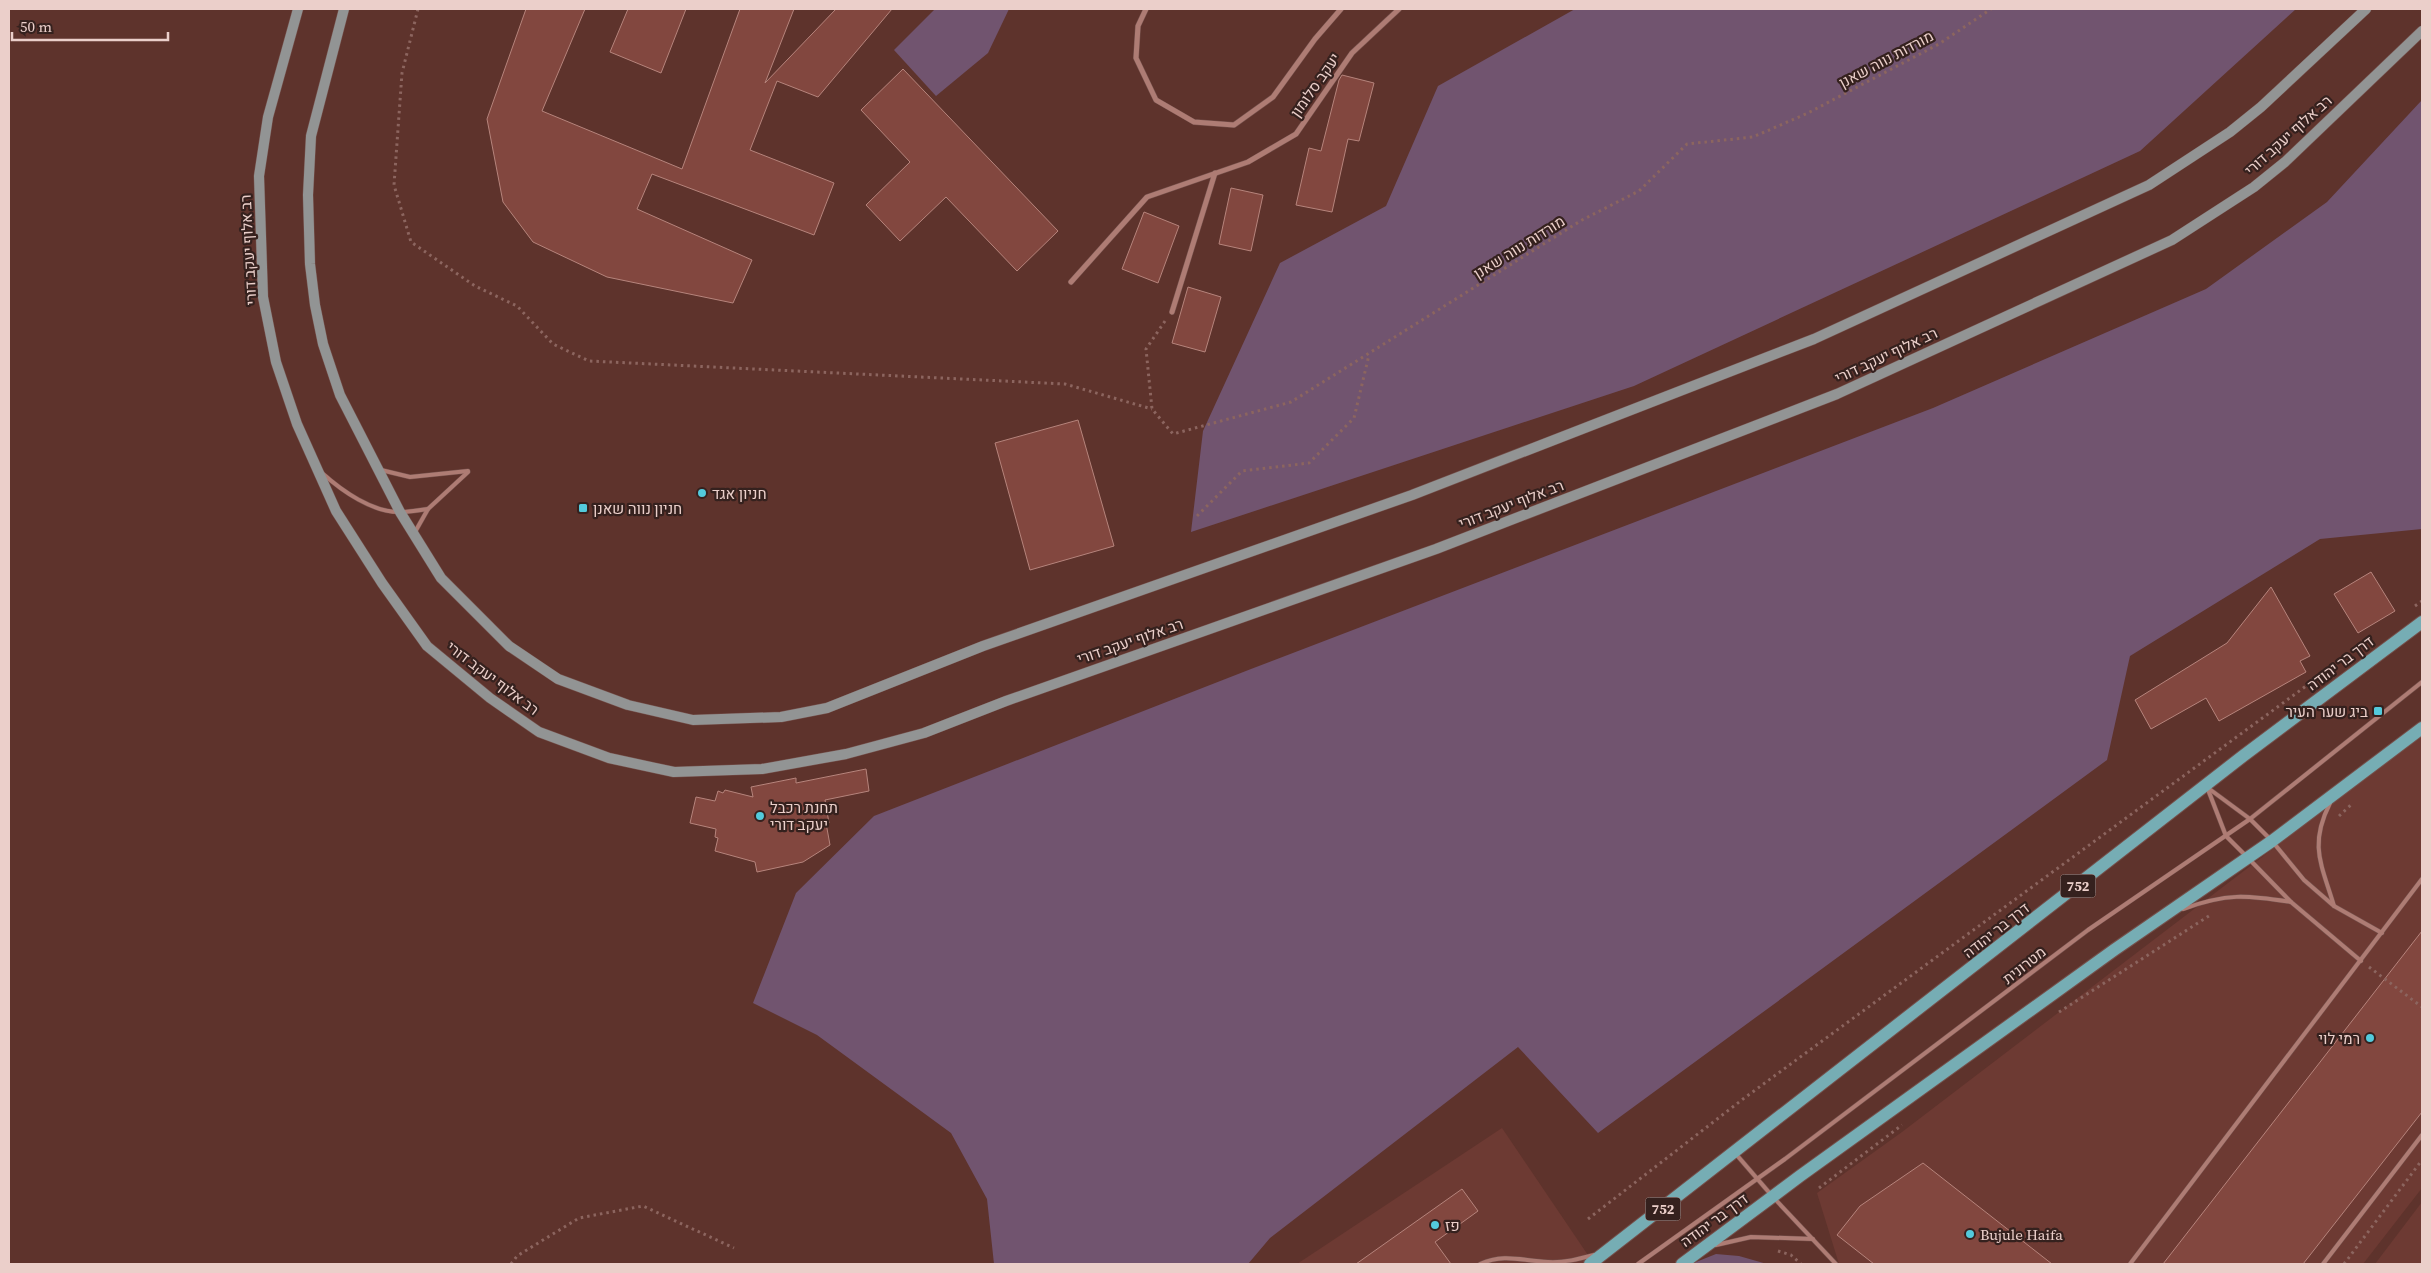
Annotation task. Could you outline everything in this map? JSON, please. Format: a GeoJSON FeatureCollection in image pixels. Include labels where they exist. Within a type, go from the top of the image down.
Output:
{"type":"FeatureCollection","features":[{"type":"Feature","properties":{"kind":"main road","name":"רב אלוף יעקב דורי"},"geometry":{"type":"LineString","coordinates":[[298,9],[268,117],[259,176],[263,297],[276,362],[297,424],[336,511],[382,584],[427,646],[490,698],[539,732],[609,758],[674,772],[762,769],[846,754],[924,733],[1006,701],[1436,549],[1837,394],[2172,240],[2254,187],[2285,162],[2422,31]]}},
{"type":"Feature","properties":{"kind":"main road"},"geometry":{"type":"LineString","coordinates":[[344,9],[311,136],[308,195],[310,264],[315,305],[323,344],[340,395],[400,512],[441,578],[509,646],[558,679],[628,705],[693,720],[781,717],[827,708],[983,646],[1412,494],[1814,339],[2149,185],[2230,132],[2261,107],[2366,9]]}},
{"type":"Feature","properties":{"kind":"main road","name":"דרך בר יהודה"},"geometry":{"type":"LineString","coordinates":[[1590,1264],[2244,756],[2422,622]]}},
{"type":"Feature","properties":{"kind":"main road","name":"דרך בר יהודה"},"geometry":{"type":"LineString","coordinates":[[1682,1264],[2164,915],[2272,842],[2422,728]]}},
{"type":"Feature","properties":{"kind":"street","name":"יעקב סלומון"},"geometry":{"type":"LineString","coordinates":[[1146,9],[1138,26],[1136,58],[1156,100],[1194,122],[1234,125],[1273,97],[1315,39],[1341,9]]}},
{"type":"Feature","properties":{"kind":"street","name":"יעקב סלומון"},"geometry":{"type":"LineString","coordinates":[[1071,282],[1147,197],[1248,162],[1296,134],[1352,53],[1399,9]]}},
{"type":"Feature","properties":{"kind":"street"},"geometry":{"type":"LineString","coordinates":[[1172,312],[1215,173]]}},
{"type":"Feature","properties":{"kind":"lane"},"geometry":{"type":"LineString","coordinates":[[315,466],[341,488],[380,509],[400,512],[428,509]]}},
{"type":"Feature","properties":{"kind":"lane"},"geometry":{"type":"LineString","coordinates":[[378,470],[410,477],[468,471],[428,509],[414,534]]}},
{"type":"Feature","properties":{"kind":"lane","name":"מטרונית"},"geometry":{"type":"LineString","coordinates":[[1638,1264],[1970,1021],[2088,930],[2250,820],[2422,682]]}},
{"type":"Feature","properties":{"kind":"lane"},"geometry":{"type":"LineString","coordinates":[[2207,786],[2250,820],[2272,842],[2304,880],[2334,906],[2382,933]]}},
{"type":"Feature","properties":{"kind":"lane"},"geometry":{"type":"LineString","coordinates":[[2207,786],[2226,836],[2291,902],[2360,961]]}},
{"type":"Feature","properties":{"kind":"lane"},"geometry":{"type":"LineString","coordinates":[[2333,796],[2320,822],[2317,836],[2322,867],[2334,906]]}},
{"type":"Feature","properties":{"kind":"lane"},"geometry":{"type":"LineString","coordinates":[[2130,1264],[2422,879]]}},
{"type":"Feature","properties":{"kind":"lane"},"geometry":{"type":"LineString","coordinates":[[2164,915],[2210,900],[2242,895],[2291,902]]}},
{"type":"Feature","properties":{"kind":"lane"},"geometry":{"type":"LineString","coordinates":[[2323,1264],[2422,1135]]}},
{"type":"Feature","properties":{"kind":"lane"},"geometry":{"type":"LineString","coordinates":[[1735,1153],[1756,1179],[1836,1264]]}},
{"type":"Feature","properties":{"kind":"lane"},"geometry":{"type":"LineString","coordinates":[[1706,1247],[1751,1237],[1814,1239]]}},
{"type":"Feature","properties":{"kind":"lane"},"geometry":{"type":"LineString","coordinates":[[1480,1264],[1494,1258],[1549,1262],[1574,1260],[1606,1252]]}},
{"type":"Feature","properties":{"kind":"path"},"geometry":{"type":"LineString","coordinates":[[418,9],[402,73],[394,185],[411,242],[475,286],[516,306],[553,344],[589,361],[1064,384],[1152,409],[1146,349],[1172,312]]}},
{"type":"Feature","properties":{"kind":"path","name":"מורדות נווה שאנן"},"geometry":{"type":"LineString","coordinates":[[1152,409],[1173,434],[1290,402],[1582,220],[1639,191],[1686,144],[1753,137],[1808,113],[1939,44],[1991,9]]}},
{"type":"Feature","properties":{"kind":"path"},"geometry":{"type":"LineString","coordinates":[[1196,516],[1242,471],[1309,463],[1354,418],[1369,354]]}},
{"type":"Feature","properties":{"kind":"path"},"geometry":{"type":"LineString","coordinates":[[1588,1218],[1743,1099],[2229,740]]}},
{"type":"Feature","properties":{"kind":"path"},"geometry":{"type":"LineString","coordinates":[[2334,821],[2360,797]]}},
{"type":"Feature","properties":{"kind":"path"},"geometry":{"type":"LineString","coordinates":[[2053,1016],[2217,911]]}},
{"type":"Feature","properties":{"kind":"path"},"geometry":{"type":"LineString","coordinates":[[2360,961],[2422,1007]]}},
{"type":"Feature","properties":{"kind":"path"},"geometry":{"type":"LineString","coordinates":[[1819,1188],[1904,1124]]}},
{"type":"Feature","properties":{"kind":"path"},"geometry":{"type":"LineString","coordinates":[[2344,1264],[2422,1160]]}},
{"type":"Feature","properties":{"kind":"path"},"geometry":{"type":"LineString","coordinates":[[511,1264],[517,1256],[579,1218],[643,1206],[734,1248]]}},
{"type":"Feature","properties":{"kind":"path"},"geometry":{"type":"LineString","coordinates":[[1775,1250],[1791,1255],[1801,1264]]}},
{"type":"Feature","properties":{"kind":"shaded area"},"geometry":{"type":"Polygon","coordinates":[[[935,9],[1009,9],[988,53],[936,96],[894,50],[935,9]]]}},
{"type":"Feature","properties":{"kind":"shaded area"},"geometry":{"type":"Polygon","coordinates":[[[1575,9],[2296,9],[2140,151],[1634,386],[1191,532],[1203,431],[1280,263],[1386,206],[1438,86],[1575,9]]]}},
{"type":"Feature","properties":{"kind":"shaded area"},"geometry":{"type":"Polygon","coordinates":[[[2422,100],[2422,529],[2320,539],[2130,656],[2107,760],[1598,1133],[1518,1047],[1270,1238],[1248,1264],[994,1264],[987,1199],[951,1133],[817,1035],[753,1003],[796,893],[874,816],[1251,669],[1933,408],[2206,289],[2327,202],[2422,100]]]}},
{"type":"Feature","properties":{"kind":"shaded area"},"geometry":{"type":"Polygon","coordinates":[[[2422,735],[2422,1188],[2363,1264],[1839,1264],[1817,1193],[1902,1132],[2422,735]]]}},
{"type":"Feature","properties":{"kind":"shaded area"},"geometry":{"type":"Polygon","coordinates":[[[1502,1128],[1594,1264],[1297,1264],[1502,1128]]]}},
{"type":"Feature","properties":{"kind":"shaded area"},"geometry":{"type":"Polygon","coordinates":[[[2422,1202],[2422,1264],[2375,1264],[2422,1202]]]}},
{"type":"Feature","properties":{"kind":"shaded area"},"geometry":{"type":"Polygon","coordinates":[[[1716,1254],[1739,1256],[1767,1264],[1691,1264],[1716,1254]]]}},
{"type":"Feature","properties":{"kind":"building"},"geometry":{"type":"Polygon","coordinates":[[[526,9],[585,9],[542,111],[682,169],[740,9],[794,9],[765,83],[836,9],[892,9],[818,97],[777,81],[750,150],[834,183],[814,235],[652,174],[637,209],[752,260],[733,303],[607,277],[533,242],[503,202],[487,119],[526,9]]]}},
{"type":"Feature","properties":{"kind":"building"},"geometry":{"type":"Polygon","coordinates":[[[628,9],[686,9],[661,73],[610,52],[628,9]]]}},
{"type":"Feature","properties":{"kind":"building"},"geometry":{"type":"Polygon","coordinates":[[[903,69],[1058,231],[1017,271],[946,197],[900,241],[866,205],[910,162],[861,110],[903,69]]]}},
{"type":"Feature","properties":{"kind":"building"},"geometry":{"type":"Polygon","coordinates":[[[1342,75],[1374,83],[1359,141],[1348,139],[1332,212],[1296,205],[1309,148],[1321,151],[1339,80],[1342,75]]]}},
{"type":"Feature","properties":{"kind":"building"},"geometry":{"type":"Polygon","coordinates":[[[1231,188],[1263,195],[1251,251],[1219,244],[1231,188]]]}},
{"type":"Feature","properties":{"kind":"building"},"geometry":{"type":"Polygon","coordinates":[[[1144,212],[1179,226],[1158,283],[1122,269],[1144,212]]]}},
{"type":"Feature","properties":{"kind":"building"},"geometry":{"type":"Polygon","coordinates":[[[1188,287],[1221,297],[1205,352],[1172,343],[1188,287]]]}},
{"type":"Feature","properties":{"kind":"building"},"geometry":{"type":"Polygon","coordinates":[[[1078,420],[1114,546],[1030,570],[995,443],[1078,420]]]}},
{"type":"Feature","properties":{"kind":"building"},"geometry":{"type":"Polygon","coordinates":[[[2371,572],[2395,611],[2358,633],[2334,594],[2371,572]]]}},
{"type":"Feature","properties":{"kind":"building"},"geometry":{"type":"Polygon","coordinates":[[[2271,587],[2310,656],[2300,661],[2306,672],[2219,721],[2206,698],[2151,729],[2135,700],[2227,643],[2271,587]]]}},
{"type":"Feature","properties":{"kind":"building","name":"תחנת רכבל יעקב דורי"},"geometry":{"type":"Polygon","coordinates":[[[866,769],[869,791],[825,800],[829,823],[826,823],[830,845],[803,862],[757,872],[755,862],[715,851],[718,838],[715,837],[716,829],[690,823],[696,797],[715,801],[718,791],[723,793],[725,790],[753,797],[751,787],[796,778],[796,783],[866,769]]]}},
{"type":"Feature","properties":{"kind":"building"},"geometry":{"type":"Polygon","coordinates":[[[2422,931],[2422,1112],[2303,1264],[2163,1264],[2422,931]]]}},
{"type":"Feature","properties":{"kind":"building"},"geometry":{"type":"Polygon","coordinates":[[[1923,1163],[2052,1264],[1874,1264],[1837,1235],[1860,1206],[1923,1163]]]}},
{"type":"Feature","properties":{"kind":"building","name":"פז"},"geometry":{"type":"Polygon","coordinates":[[[1462,1189],[1478,1211],[1435,1242],[1451,1264],[1356,1264],[1462,1189]]]}},
{"type":"Feature","properties":{"kind":"place","name":"חניון אגד"},"geometry":{"type":"Point","coordinates":[702,493]}},
{"type":"Feature","properties":{"kind":"place","name":"חניון נווה שאנן"},"geometry":{"type":"Point","coordinates":[583,508]}},
{"type":"Feature","properties":{"kind":"place","name":"ביג שער העיר"},"geometry":{"type":"Point","coordinates":[2378,711]}},
{"type":"Feature","properties":{"kind":"place","name":"תחנת רכבל יעקב דורי"},"geometry":{"type":"Point","coordinates":[760,816]}},
{"type":"Feature","properties":{"kind":"place","name":"רמי לוי"},"geometry":{"type":"Point","coordinates":[2370,1038]}},
{"type":"Feature","properties":{"kind":"place","name":"פז"},"geometry":{"type":"Point","coordinates":[1435,1225]}},
{"type":"Feature","properties":{"kind":"place","name":"Bujule Haifa"},"geometry":{"type":"Point","coordinates":[1970,1234]}}]}
